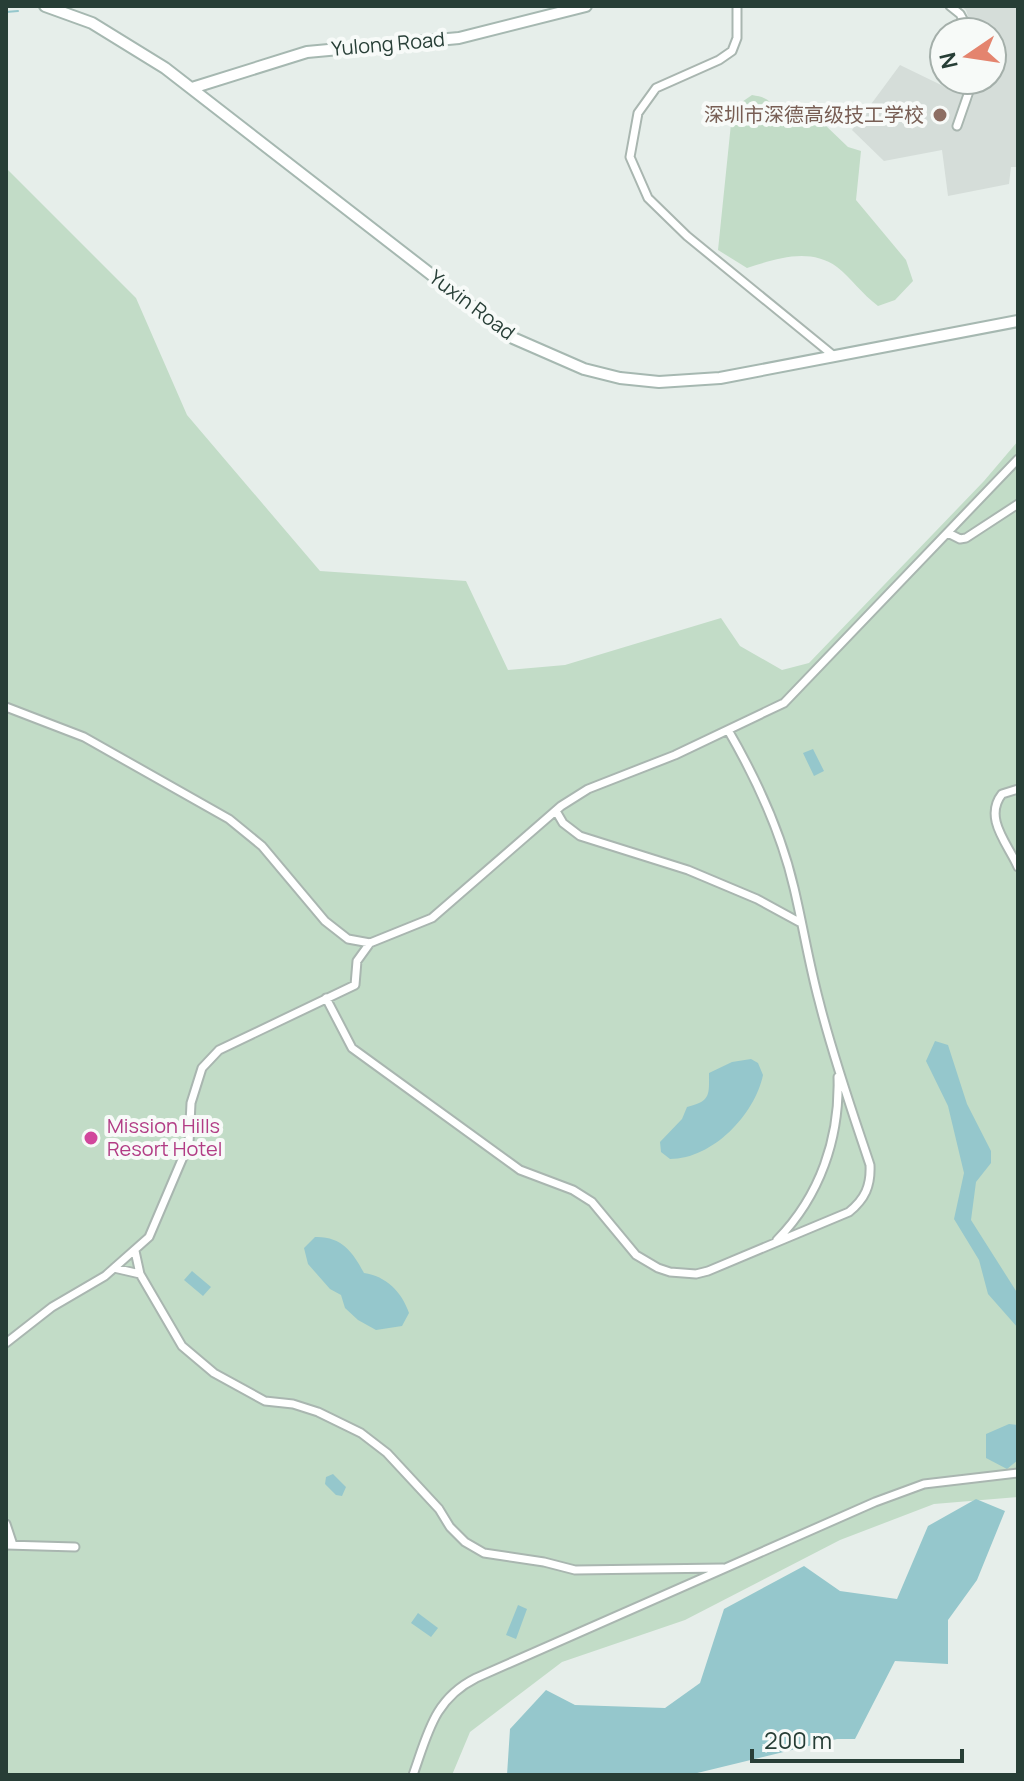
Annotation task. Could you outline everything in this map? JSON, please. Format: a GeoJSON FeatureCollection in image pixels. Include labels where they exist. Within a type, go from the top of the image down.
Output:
{"type":"FeatureCollection","features":[{"type":"Feature","properties":{"kind":"street","name":"Yuxin Road"},"geometry":{"type":"LineString","coordinates":[[45,6],[74,15],[104,30],[192,88],[513,338],[600,374],[659,382],[720,378],[1018,321]]}},
{"type":"Feature","properties":{"kind":"street","name":"Yulong Road"},"geometry":{"type":"LineString","coordinates":[[192,88],[307,52],[459,38],[586,6]]}},
{"type":"Feature","properties":{"kind":"street"},"geometry":{"type":"LineString","coordinates":[[737,6],[737,38],[732,51],[719,60],[656,88],[638,113],[630,157],[648,198],[658,208],[687,236],[836,357]]}},
{"type":"Feature","properties":{"kind":"street"},"geometry":{"type":"LineString","coordinates":[[957,126],[967,96]]}},
{"type":"Feature","properties":{"kind":"street"},"geometry":{"type":"LineString","coordinates":[[6,1343],[52,1307],[114,1268],[149,1237],[189,1143],[191,1103],[202,1068],[219,1050],[355,985],[357,961],[370,943],[432,918],[556,811],[588,789],[675,755],[784,703],[1018,459]]}},
{"type":"Feature","properties":{"kind":"street"},"geometry":{"type":"LineString","coordinates":[[948,533],[953,537],[966,538],[1018,504]]}},
{"type":"Feature","properties":{"kind":"street"},"geometry":{"type":"LineString","coordinates":[[6,707],[84,737],[229,819],[262,846],[325,921],[348,939],[370,943]]}},
{"type":"Feature","properties":{"kind":"street"},"geometry":{"type":"LineString","coordinates":[[326,998],[352,1048],[520,1170],[573,1190],[592,1202],[628,1246],[647,1263],[670,1272],[696,1274],[708,1271],[849,1212],[867,1192],[871,1179],[870,1165],[836,1063],[794,889],[775,827],[759,787],[728,730]]}},
{"type":"Feature","properties":{"kind":"street"},"geometry":{"type":"LineString","coordinates":[[1018,789],[1002,794],[993,811],[994,820],[1018,867]]}},
{"type":"Feature","properties":{"kind":"street"},"geometry":{"type":"LineString","coordinates":[[556,811],[563,823],[580,836],[688,870],[757,899],[801,923]]}},
{"type":"Feature","properties":{"kind":"street"},"geometry":{"type":"LineString","coordinates":[[771,1245],[806,1204],[828,1155],[837,1116],[836,1063]]}},
{"type":"Feature","properties":{"kind":"street"},"geometry":{"type":"LineString","coordinates":[[135,1251],[140,1274],[182,1346],[214,1373],[265,1401],[293,1404],[318,1412],[361,1433],[387,1453],[465,1542],[484,1553],[575,1570],[723,1568]]}},
{"type":"Feature","properties":{"kind":"street"},"geometry":{"type":"LineString","coordinates":[[114,1268],[140,1274]]}},
{"type":"Feature","properties":{"kind":"street"},"geometry":{"type":"LineString","coordinates":[[413,1775],[431,1724],[442,1704],[459,1687],[831,1519],[924,1484],[1018,1473]]}},
{"type":"Feature","properties":{"kind":"street"},"geometry":{"type":"LineString","coordinates":[[6,1524],[9,1545],[75,1547]]}},
{"type":"Feature","properties":{"kind":"shaded area","name":"深圳市深德高级技工学校"},"geometry":{"type":"Polygon","coordinates":[[[961,6],[1014,6],[1018,11],[1018,167],[1011,167],[1009,184],[948,196],[942,150],[884,161],[852,130],[900,65],[928,79],[928,96],[964,96],[972,100],[973,96],[1008,96],[1008,16],[968,16],[961,6]]]}},
{"type":"Feature","properties":{"kind":"green space"},"geometry":{"type":"Polygon","coordinates":[[[752,95],[769,101],[776,117],[824,124],[848,147],[861,151],[856,200],[906,260],[913,281],[895,300],[878,306],[837,267],[815,257],[792,257],[747,268],[718,250],[732,114],[739,104],[752,95]]]}},
{"type":"Feature","properties":{"kind":"green space"},"geometry":{"type":"Polygon","coordinates":[[[6,168],[136,298],[187,415],[320,571],[466,581],[508,670],[565,665],[721,618],[740,646],[782,670],[809,663],[984,481],[1018,441],[1018,1497],[934,1504],[840,1540],[685,1620],[562,1662],[470,1732],[452,1775],[6,1775],[6,168]]]}},
{"type":"Feature","properties":{"kind":"water"},"geometry":{"type":"Polygon","coordinates":[[[813,749],[824,771],[814,776],[803,753],[813,749]]]}},
{"type":"Feature","properties":{"kind":"water"},"geometry":{"type":"Polygon","coordinates":[[[935,1041],[948,1045],[967,1104],[991,1151],[991,1163],[976,1182],[971,1220],[1018,1294],[1018,1328],[988,1294],[979,1260],[954,1219],[964,1173],[948,1106],[926,1061],[935,1041]]]}},
{"type":"Feature","properties":{"kind":"water"},"geometry":{"type":"Polygon","coordinates":[[[751,1059],[758,1063],[763,1075],[751,1105],[730,1132],[702,1151],[686,1157],[670,1159],[661,1152],[660,1142],[682,1119],[687,1107],[707,1096],[709,1073],[732,1062],[751,1059]]]}},
{"type":"Feature","properties":{"kind":"water"},"geometry":{"type":"Polygon","coordinates":[[[315,1237],[339,1242],[351,1252],[364,1273],[392,1286],[409,1313],[402,1326],[376,1330],[345,1308],[341,1295],[330,1289],[308,1264],[304,1248],[315,1237]]]}},
{"type":"Feature","properties":{"kind":"water"},"geometry":{"type":"Polygon","coordinates":[[[192,1271],[211,1287],[203,1296],[184,1280],[192,1271]]]}},
{"type":"Feature","properties":{"kind":"water"},"geometry":{"type":"Polygon","coordinates":[[[1009,1424],[1018,1425],[1018,1460],[1007,1469],[986,1458],[986,1434],[1009,1424]]]}},
{"type":"Feature","properties":{"kind":"water"},"geometry":{"type":"Polygon","coordinates":[[[333,1474],[346,1487],[342,1496],[336,1495],[325,1484],[326,1477],[333,1474]]]}},
{"type":"Feature","properties":{"kind":"water"},"geometry":{"type":"Polygon","coordinates":[[[976,1499],[1005,1511],[977,1580],[948,1620],[948,1664],[895,1661],[855,1739],[837,1739],[689,1775],[507,1775],[510,1729],[546,1690],[575,1705],[665,1708],[700,1683],[724,1609],[804,1566],[840,1591],[897,1599],[928,1526],[976,1499]]]}},
{"type":"Feature","properties":{"kind":"water"},"geometry":{"type":"Polygon","coordinates":[[[518,1605],[527,1609],[516,1639],[506,1635],[518,1605]]]}},
{"type":"Feature","properties":{"kind":"water"},"geometry":{"type":"Polygon","coordinates":[[[418,1613],[438,1628],[431,1637],[411,1623],[418,1613]]]}},
{"type":"Feature","properties":{"kind":"waterway"},"geometry":{"type":"LineString","coordinates":[[6,12],[18,11]]}},
{"type":"Feature","properties":{"kind":"place","name":"深圳市深德高级技工学校"},"geometry":{"type":"Point","coordinates":[940,115]}},
{"type":"Feature","properties":{"kind":"place","name":"Mission Hills Resort Hotel"},"geometry":{"type":"Point","coordinates":[91,1138]}}]}
